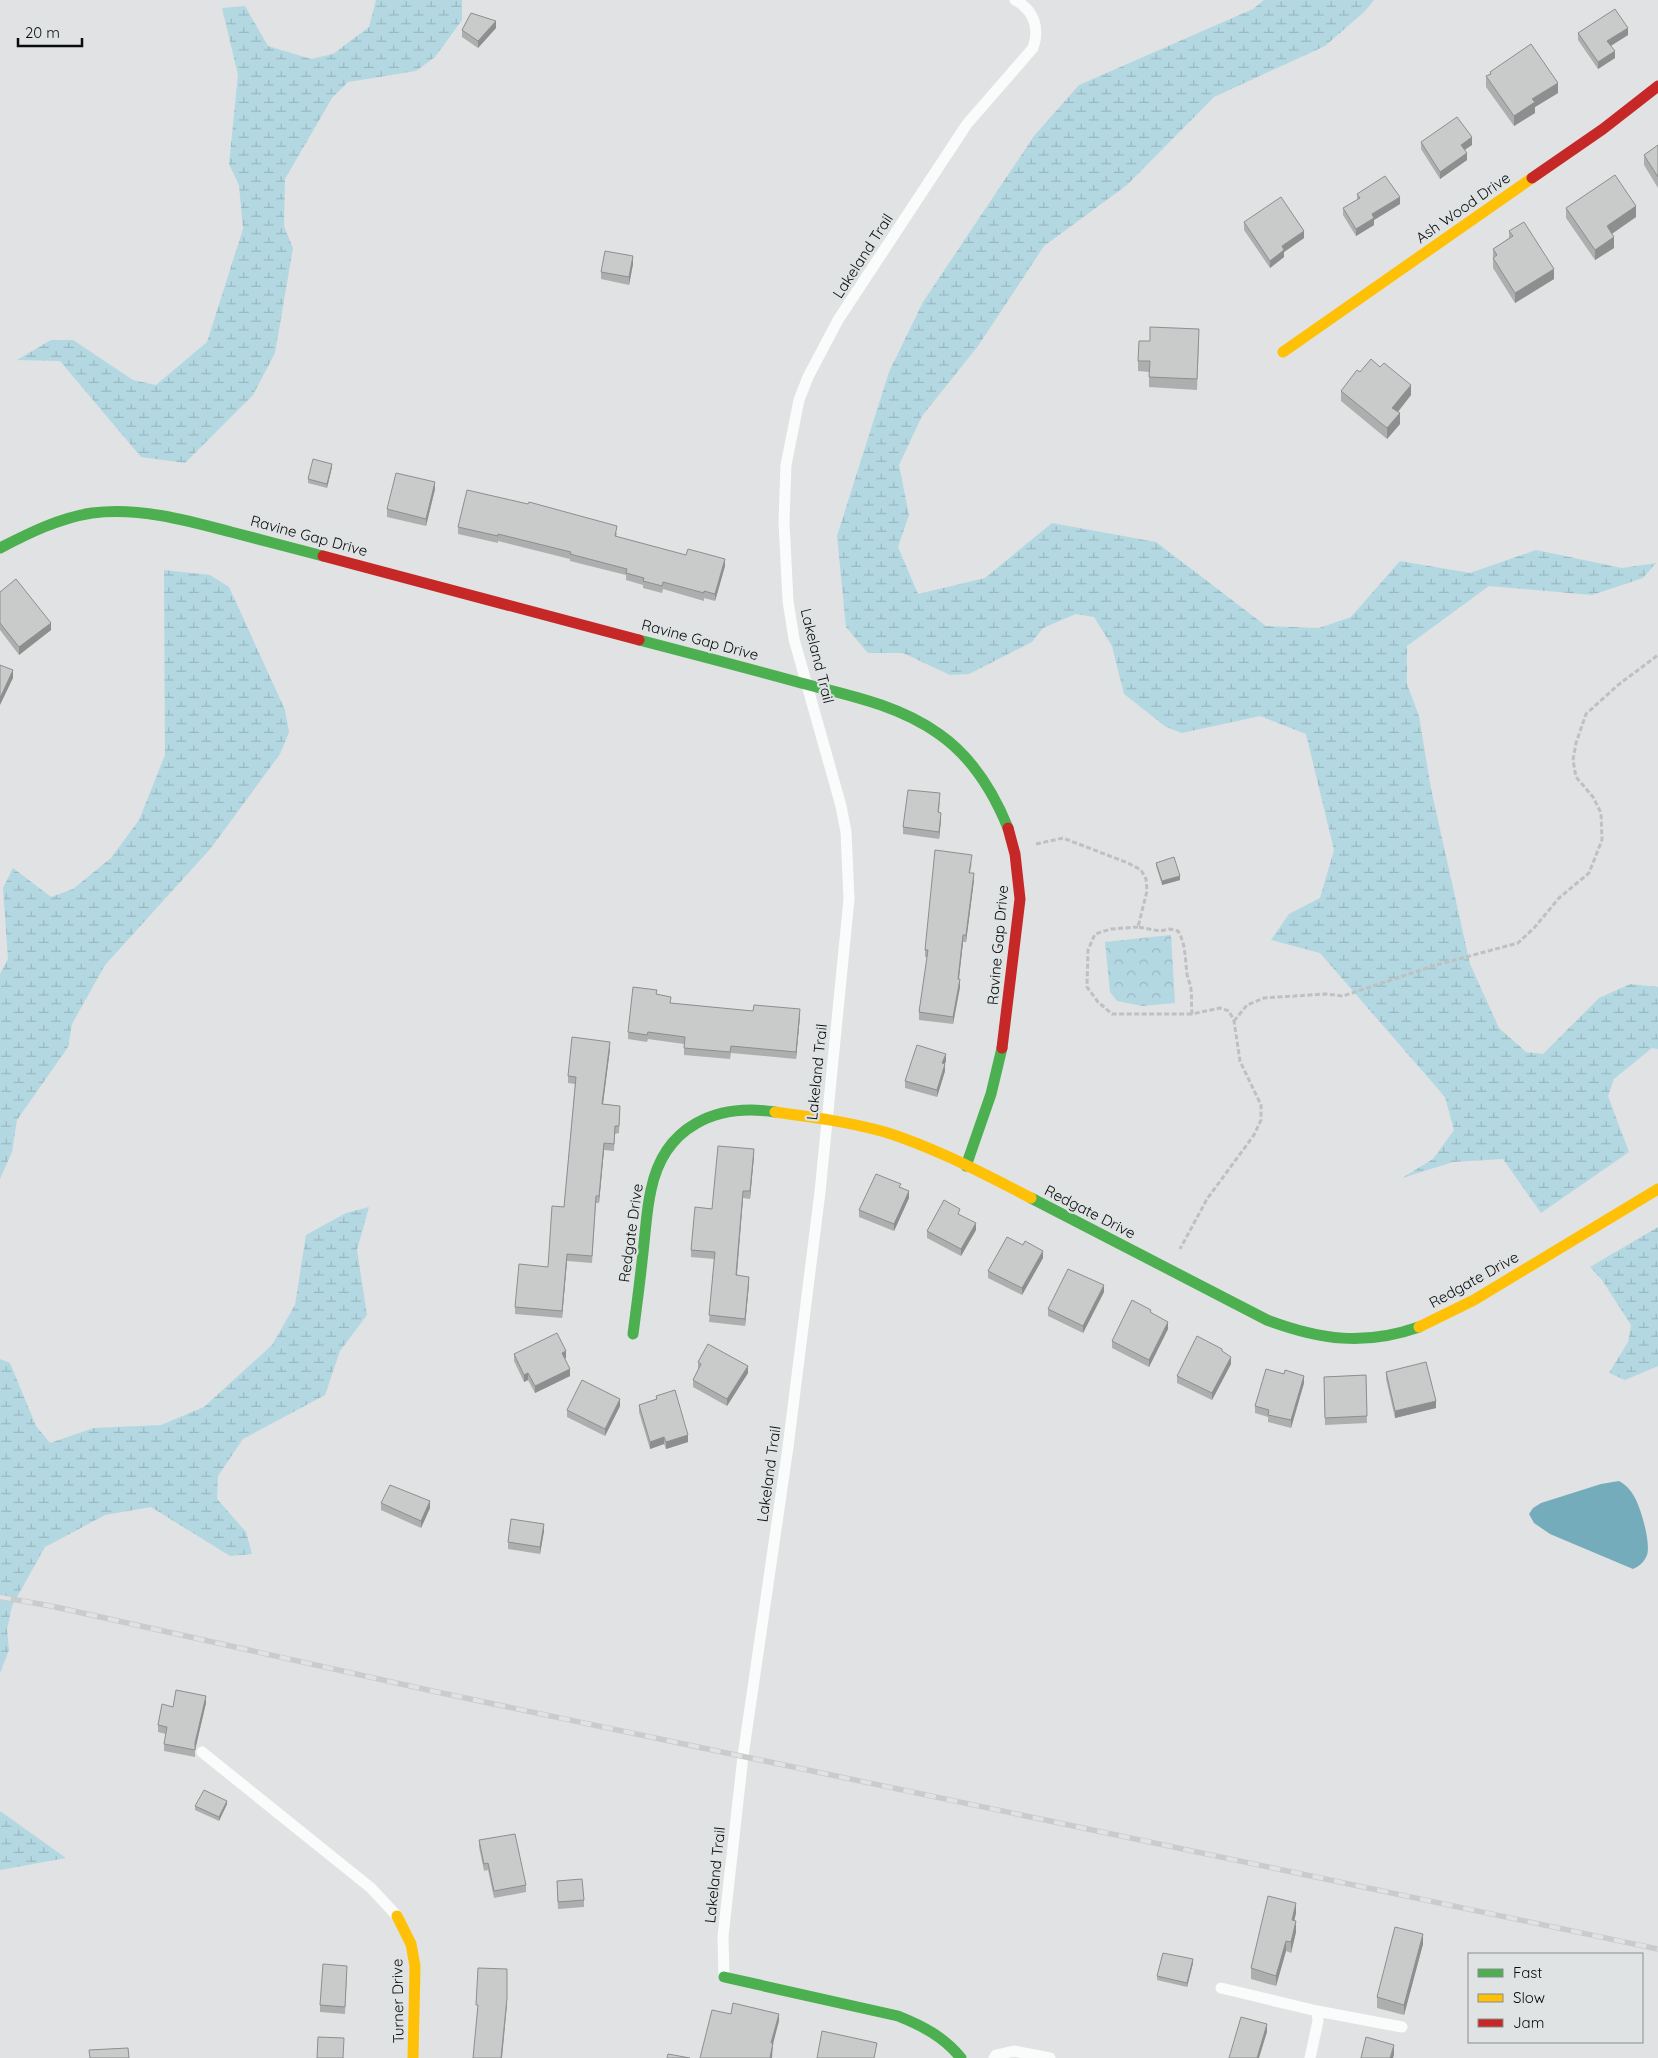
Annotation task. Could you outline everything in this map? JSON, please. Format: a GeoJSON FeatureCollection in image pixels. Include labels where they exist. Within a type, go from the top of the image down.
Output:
{"type":"FeatureCollection","features":[{"type":"Feature","properties":{"kind":"street","name":"Ash Wood Drive"},"geometry":{"type":"LineString","coordinates":[[1283,352],[1603,129],[1658,86]]}},
{"type":"Feature","properties":{"kind":"street","name":"Ravine Gap Drive"},"geometry":{"type":"LineString","coordinates":[[0,548],[30,531],[104,512],[139,512],[178,518],[874,702],[920,722],[950,743],[976,769],[999,804],[1015,849],[1019,879],[1018,919],[1006,1025],[995,1078],[966,1166]]}},
{"type":"Feature","properties":{"kind":"street","name":"Redgate Drive"},"geometry":{"type":"LineString","coordinates":[[633,1334],[652,1189],[657,1169],[666,1151],[681,1135],[698,1122],[718,1113],[740,1109],[774,1111],[827,1120],[895,1136],[966,1166],[1267,1320],[1292,1330],[1319,1337],[1354,1339],[1388,1336],[1421,1326],[1463,1306],[1658,1188]]}},
{"type":"Feature","properties":{"kind":"street","name":"Turner Drive"},"geometry":{"type":"LineString","coordinates":[[397,1916],[411,1944],[416,1966],[413,2058]]}},
{"type":"Feature","properties":{"kind":"street","name":"Lakeland Trail"},"geometry":{"type":"LineString","coordinates":[[724,1977],[898,2016],[925,2027],[946,2042],[960,2058]]}},
{"type":"Feature","properties":{"kind":"lane","name":"Lakeland Trail"},"geometry":{"type":"LineString","coordinates":[[724,1977],[723,1936],[743,1756],[788,1447],[827,1120],[849,882],[846,832],[841,806],[794,639],[788,601],[785,562],[786,466],[799,400],[808,377],[838,320],[967,124],[1033,48],[1037,37],[1034,20],[1023,4],[1015,0]]}},
{"type":"Feature","properties":{"kind":"lane"},"geometry":{"type":"LineString","coordinates":[[202,1752],[371,1888],[397,1916]]}},
{"type":"Feature","properties":{"kind":"lane"},"geometry":{"type":"LineString","coordinates":[[1221,1988],[1317,2011],[1402,2027]]}},
{"type":"Feature","properties":{"kind":"lane"},"geometry":{"type":"LineString","coordinates":[[1310,2058],[1318,2021],[1317,2011]]}},
{"type":"Feature","properties":{"kind":"lane"},"geometry":{"type":"LineString","coordinates":[[994,2058],[996,2055],[1014,2051],[1050,2058]]}},
{"type":"Feature","properties":{"kind":"path"},"geometry":{"type":"LineString","coordinates":[[1234,1021],[1248,1005],[1264,998],[1325,994],[1343,996],[1436,965],[1518,943],[1534,928],[1559,898],[1589,873],[1602,840],[1600,814],[1593,798],[1576,777],[1574,760],[1576,743],[1586,714],[1618,685],[1658,655]]}},
{"type":"Feature","properties":{"kind":"path"},"geometry":{"type":"LineString","coordinates":[[1015,849],[1062,838],[1128,863],[1141,870],[1146,879],[1147,891],[1138,927]]}},
{"type":"Feature","properties":{"kind":"path"},"geometry":{"type":"LineString","coordinates":[[1169,1269],[1207,1199],[1254,1135],[1261,1120],[1261,1105],[1240,1061],[1234,1021],[1228,1011],[1220,1008],[1192,1014],[1112,1014],[1098,1002],[1087,986],[1088,950],[1095,934],[1111,929],[1138,927],[1160,931],[1170,929],[1178,931],[1182,937],[1186,956],[1192,1014]]}},
{"type":"Feature","properties":{"kind":"green space"},"geometry":{"type":"Polygon","coordinates":[[[376,0],[462,0],[462,20],[435,57],[416,71],[348,82],[332,98],[285,179],[284,226],[293,248],[275,353],[253,395],[185,463],[141,457],[60,361],[17,360],[51,340],[73,340],[133,380],[156,385],[207,342],[243,229],[239,185],[229,164],[238,75],[222,8],[245,6],[268,46],[311,59],[333,54],[369,27],[376,0]]]}},
{"type":"Feature","properties":{"kind":"green space"},"geometry":{"type":"Polygon","coordinates":[[[1264,0],[1374,0],[1365,11],[1325,46],[1214,97],[1127,185],[1044,246],[978,346],[922,416],[899,465],[909,515],[898,547],[918,594],[985,578],[1052,523],[1156,542],[1266,626],[1319,628],[1351,617],[1400,561],[1470,573],[1536,550],[1622,568],[1656,563],[1643,578],[1592,595],[1489,586],[1407,646],[1407,684],[1419,716],[1431,789],[1470,964],[1499,1028],[1526,1052],[1543,1054],[1599,998],[1630,984],[1658,987],[1658,1049],[1652,1048],[1614,1079],[1608,1096],[1629,1152],[1541,1213],[1503,1159],[1453,1162],[1402,1178],[1433,1159],[1454,1130],[1445,1097],[1320,953],[1271,940],[1289,914],[1320,898],[1334,850],[1306,734],[1260,716],[1182,733],[1166,727],[1124,694],[1112,646],[1094,617],[1076,614],[1043,628],[1032,642],[969,674],[950,675],[903,653],[868,653],[846,627],[837,536],[889,372],[923,302],[1034,136],[1079,85],[1253,9],[1264,0]]]}},
{"type":"Feature","properties":{"kind":"green space"},"geometry":{"type":"Polygon","coordinates":[[[164,570],[210,575],[229,587],[285,710],[289,732],[280,754],[211,848],[105,965],[72,1024],[68,1047],[17,1120],[12,1152],[0,1179],[0,974],[8,959],[3,888],[13,868],[51,897],[73,889],[111,858],[139,820],[165,755],[164,570]]]}},
{"type":"Feature","properties":{"kind":"green space"},"geometry":{"type":"Polygon","coordinates":[[[1171,935],[1175,1003],[1142,1006],[1117,1001],[1110,992],[1105,942],[1171,935]]]}},
{"type":"Feature","properties":{"kind":"green space"},"geometry":{"type":"Polygon","coordinates":[[[369,1207],[357,1250],[367,1315],[340,1351],[325,1395],[243,1439],[218,1476],[217,1499],[246,1532],[252,1554],[230,1556],[151,1507],[105,1515],[45,1547],[12,1606],[7,1629],[9,1650],[0,1673],[0,1359],[10,1363],[36,1426],[50,1443],[94,1428],[161,1425],[204,1407],[272,1345],[295,1305],[306,1235],[346,1213],[369,1207]]]}},
{"type":"Feature","properties":{"kind":"green space"},"geometry":{"type":"Polygon","coordinates":[[[1658,1227],[1658,1366],[1625,1380],[1609,1373],[1628,1342],[1631,1325],[1602,1280],[1590,1267],[1658,1227]]]}},
{"type":"Feature","properties":{"kind":"green space"},"geometry":{"type":"Polygon","coordinates":[[[0,1811],[66,1858],[0,1870],[0,1811]]]}},
{"type":"Feature","properties":{"kind":"shaded area"},"geometry":{"type":"Polygon","coordinates":[[[1619,1481],[1628,1488],[1635,1498],[1647,1535],[1648,1550],[1645,1560],[1633,1569],[1550,1534],[1534,1523],[1529,1514],[1533,1508],[1541,1503],[1601,1484],[1619,1481]]]}},
{"type":"Feature","properties":{"kind":"building"},"geometry":{"type":"Polygon","coordinates":[[[1615,9],[1628,28],[1607,41],[1615,51],[1598,62],[1578,33],[1615,9]]]}},
{"type":"Feature","properties":{"kind":"building"},"geometry":{"type":"Polygon","coordinates":[[[471,13],[496,21],[478,41],[462,30],[471,13]]]}},
{"type":"Feature","properties":{"kind":"building"},"geometry":{"type":"Polygon","coordinates":[[[1531,44],[1558,83],[1532,99],[1535,102],[1514,116],[1486,76],[1531,44]]]}},
{"type":"Feature","properties":{"kind":"building"},"geometry":{"type":"Polygon","coordinates":[[[1457,117],[1472,137],[1461,145],[1467,153],[1440,172],[1421,142],[1457,117]]]}},
{"type":"Feature","properties":{"kind":"building"},"geometry":{"type":"Polygon","coordinates":[[[1658,145],[1658,177],[1644,155],[1658,145]]]}},
{"type":"Feature","properties":{"kind":"building"},"geometry":{"type":"Polygon","coordinates":[[[1615,175],[1636,206],[1607,226],[1614,237],[1595,250],[1566,208],[1615,175]]]}},
{"type":"Feature","properties":{"kind":"building"},"geometry":{"type":"Polygon","coordinates":[[[1385,176],[1400,197],[1372,214],[1374,218],[1356,229],[1343,208],[1360,198],[1357,194],[1385,176]]]}},
{"type":"Feature","properties":{"kind":"building"},"geometry":{"type":"Polygon","coordinates":[[[1281,197],[1304,231],[1282,246],[1284,250],[1270,261],[1244,222],[1281,197]]]}},
{"type":"Feature","properties":{"kind":"building"},"geometry":{"type":"Polygon","coordinates":[[[1524,222],[1554,269],[1515,293],[1493,258],[1497,255],[1493,249],[1513,236],[1509,231],[1524,222]]]}},
{"type":"Feature","properties":{"kind":"building"},"geometry":{"type":"Polygon","coordinates":[[[605,251],[633,256],[629,277],[601,272],[605,251]]]}},
{"type":"Feature","properties":{"kind":"building"},"geometry":{"type":"Polygon","coordinates":[[[1150,327],[1199,329],[1197,379],[1149,377],[1150,361],[1138,361],[1139,341],[1150,341],[1150,327]]]}},
{"type":"Feature","properties":{"kind":"building"},"geometry":{"type":"Polygon","coordinates":[[[1371,359],[1380,367],[1384,363],[1411,385],[1392,408],[1400,413],[1387,428],[1341,391],[1357,370],[1360,372],[1371,359]]]}},
{"type":"Feature","properties":{"kind":"building"},"geometry":{"type":"Polygon","coordinates":[[[313,459],[332,464],[327,484],[308,479],[313,459]]]}},
{"type":"Feature","properties":{"kind":"building"},"geometry":{"type":"Polygon","coordinates":[[[396,473],[435,482],[426,519],[387,509],[396,473]]]}},
{"type":"Feature","properties":{"kind":"building"},"geometry":{"type":"Polygon","coordinates":[[[467,490],[528,504],[529,502],[617,526],[615,536],[686,555],[688,549],[725,559],[715,594],[663,582],[662,586],[643,581],[644,578],[626,573],[627,569],[570,554],[571,552],[498,534],[498,536],[458,527],[467,490]]]}},
{"type":"Feature","properties":{"kind":"building"},"geometry":{"type":"Polygon","coordinates":[[[16,579],[51,623],[19,647],[0,623],[0,592],[16,579]]]}},
{"type":"Feature","properties":{"kind":"building"},"geometry":{"type":"Polygon","coordinates":[[[0,665],[13,670],[0,698],[0,665]]]}},
{"type":"Feature","properties":{"kind":"building"},"geometry":{"type":"Polygon","coordinates":[[[908,790],[940,793],[938,812],[941,813],[939,832],[903,827],[908,790]]]}},
{"type":"Feature","properties":{"kind":"building"},"geometry":{"type":"Polygon","coordinates":[[[935,850],[972,855],[969,873],[974,873],[966,935],[963,935],[958,979],[960,979],[953,1017],[919,1012],[928,950],[925,950],[935,850]]]}},
{"type":"Feature","properties":{"kind":"building"},"geometry":{"type":"Polygon","coordinates":[[[1174,857],[1180,876],[1162,881],[1156,863],[1174,857]]]}},
{"type":"Feature","properties":{"kind":"building"},"geometry":{"type":"Polygon","coordinates":[[[633,987],[657,990],[656,994],[671,997],[670,1003],[753,1011],[754,1005],[800,1009],[796,1052],[731,1046],[730,1052],[684,1048],[685,1037],[648,1032],[647,1035],[628,1032],[633,987]]]}},
{"type":"Feature","properties":{"kind":"building"},"geometry":{"type":"Polygon","coordinates":[[[572,1037],[610,1042],[602,1104],[620,1106],[619,1126],[615,1126],[614,1144],[604,1143],[599,1196],[596,1196],[592,1256],[567,1254],[562,1311],[515,1307],[519,1264],[548,1267],[552,1206],[564,1207],[576,1077],[568,1076],[572,1037]]]}},
{"type":"Feature","properties":{"kind":"building"},"geometry":{"type":"Polygon","coordinates":[[[917,1045],[946,1054],[942,1063],[945,1064],[937,1090],[905,1081],[917,1045]]]}},
{"type":"Feature","properties":{"kind":"building"},"geometry":{"type":"Polygon","coordinates":[[[718,1146],[754,1149],[750,1191],[743,1191],[736,1275],[749,1277],[745,1319],[709,1315],[715,1252],[691,1250],[695,1207],[712,1209],[718,1146]]]}},
{"type":"Feature","properties":{"kind":"building"},"geometry":{"type":"Polygon","coordinates":[[[876,1174],[901,1184],[899,1187],[909,1191],[894,1224],[859,1210],[876,1174]]]}},
{"type":"Feature","properties":{"kind":"building"},"geometry":{"type":"Polygon","coordinates":[[[944,1200],[960,1209],[958,1214],[976,1223],[961,1249],[927,1231],[944,1200]]]}},
{"type":"Feature","properties":{"kind":"building"},"geometry":{"type":"Polygon","coordinates":[[[1007,1237],[1023,1245],[1025,1241],[1043,1251],[1022,1288],[988,1271],[1007,1237]]]}},
{"type":"Feature","properties":{"kind":"building"},"geometry":{"type":"Polygon","coordinates":[[[1068,1269],[1104,1285],[1083,1326],[1048,1309],[1068,1269]]]}},
{"type":"Feature","properties":{"kind":"building"},"geometry":{"type":"Polygon","coordinates":[[[1132,1300],[1168,1322],[1149,1360],[1112,1341],[1132,1300]]]}},
{"type":"Feature","properties":{"kind":"building"},"geometry":{"type":"Polygon","coordinates":[[[557,1333],[566,1351],[562,1353],[570,1369],[535,1386],[528,1373],[524,1375],[514,1354],[557,1333]]]}},
{"type":"Feature","properties":{"kind":"building"},"geometry":{"type":"Polygon","coordinates":[[[1197,1336],[1222,1349],[1231,1357],[1212,1393],[1177,1376],[1197,1336]]]}},
{"type":"Feature","properties":{"kind":"building"},"geometry":{"type":"Polygon","coordinates":[[[708,1344],[748,1366],[727,1399],[693,1380],[701,1364],[698,1362],[708,1344]]]}},
{"type":"Feature","properties":{"kind":"building"},"geometry":{"type":"Polygon","coordinates":[[[1426,1362],[1436,1401],[1395,1411],[1386,1372],[1426,1362]]]}},
{"type":"Feature","properties":{"kind":"building"},"geometry":{"type":"Polygon","coordinates":[[[1266,1369],[1284,1374],[1285,1370],[1304,1376],[1291,1420],[1268,1415],[1269,1410],[1255,1406],[1266,1369]]]}},
{"type":"Feature","properties":{"kind":"building"},"geometry":{"type":"Polygon","coordinates":[[[1366,1375],[1367,1416],[1325,1418],[1324,1377],[1366,1375]]]}},
{"type":"Feature","properties":{"kind":"building"},"geometry":{"type":"Polygon","coordinates":[[[582,1380],[620,1399],[605,1429],[567,1410],[582,1380]]]}},
{"type":"Feature","properties":{"kind":"building"},"geometry":{"type":"Polygon","coordinates":[[[675,1390],[688,1435],[666,1442],[664,1437],[650,1442],[639,1405],[657,1399],[656,1396],[675,1390]]]}},
{"type":"Feature","properties":{"kind":"building"},"geometry":{"type":"Polygon","coordinates":[[[390,1485],[430,1501],[421,1521],[381,1503],[390,1485]]]}},
{"type":"Feature","properties":{"kind":"building"},"geometry":{"type":"Polygon","coordinates":[[[511,1519],[544,1524],[540,1547],[508,1542],[511,1519]]]}},
{"type":"Feature","properties":{"kind":"building"},"geometry":{"type":"Polygon","coordinates":[[[176,1690],[206,1696],[195,1750],[164,1744],[167,1727],[158,1725],[162,1704],[173,1707],[176,1690]]]}},
{"type":"Feature","properties":{"kind":"building"},"geometry":{"type":"Polygon","coordinates":[[[204,1790],[227,1801],[219,1817],[195,1806],[204,1790]]]}},
{"type":"Feature","properties":{"kind":"building"},"geometry":{"type":"Polygon","coordinates":[[[515,1834],[526,1885],[494,1891],[488,1863],[484,1864],[479,1840],[515,1834]]]}},
{"type":"Feature","properties":{"kind":"building"},"geometry":{"type":"Polygon","coordinates":[[[582,1879],[584,1900],[558,1902],[557,1881],[582,1879]]]}},
{"type":"Feature","properties":{"kind":"building"},"geometry":{"type":"Polygon","coordinates":[[[1268,1896],[1296,1903],[1292,1920],[1296,1921],[1291,1942],[1286,1941],[1276,1976],[1251,1968],[1268,1896]]]}},
{"type":"Feature","properties":{"kind":"building"},"geometry":{"type":"Polygon","coordinates":[[[1395,1927],[1423,1934],[1404,2005],[1377,1997],[1395,1927]]]}},
{"type":"Feature","properties":{"kind":"building"},"geometry":{"type":"Polygon","coordinates":[[[1163,1953],[1193,1959],[1187,1983],[1157,1976],[1163,1953]]]}},
{"type":"Feature","properties":{"kind":"building"},"geometry":{"type":"Polygon","coordinates":[[[323,1964],[347,1966],[345,2007],[320,2005],[323,1964]]]}},
{"type":"Feature","properties":{"kind":"building"},"geometry":{"type":"Polygon","coordinates":[[[478,1968],[507,1969],[507,1998],[501,2058],[473,2058],[478,2005],[476,2005],[478,1968]]]}},
{"type":"Feature","properties":{"kind":"building"},"geometry":{"type":"Polygon","coordinates":[[[733,2003],[779,2014],[771,2043],[773,2043],[770,2058],[700,2058],[712,2010],[731,2014],[733,2003]]]}},
{"type":"Feature","properties":{"kind":"building"},"geometry":{"type":"Polygon","coordinates":[[[1241,2017],[1267,2024],[1257,2058],[1229,2058],[1241,2017]]]}},
{"type":"Feature","properties":{"kind":"building"},"geometry":{"type":"Polygon","coordinates":[[[822,2031],[877,2043],[874,2058],[817,2058],[822,2031]]]}},
{"type":"Feature","properties":{"kind":"building"},"geometry":{"type":"Polygon","coordinates":[[[318,2037],[344,2038],[343,2058],[317,2058],[318,2037]]]}},
{"type":"Feature","properties":{"kind":"building"},"geometry":{"type":"Polygon","coordinates":[[[1366,2037],[1394,2045],[1390,2058],[1361,2058],[1366,2037]]]}},
{"type":"Feature","properties":{"kind":"building"},"geometry":{"type":"Polygon","coordinates":[[[128,2048],[129,2058],[90,2058],[89,2050],[128,2048]]]}},
{"type":"Feature","properties":{"kind":"building"},"geometry":{"type":"Polygon","coordinates":[[[668,2054],[690,2058],[667,2058],[668,2054]]]}},
{"type":"Feature","properties":{"kind":"railway"},"geometry":{"type":"LineString","coordinates":[[0,1597],[51,1606],[437,1692],[1658,1949]]}},
{"type":"Feature","properties":{"kind":"traffic: fast"},"geometry":{"type":"LineString","coordinates":[[0,548],[68,518],[92,513],[127,512],[180,519],[323,556]]}},
{"type":"Feature","properties":{"kind":"traffic: fast"},"geometry":{"type":"LineString","coordinates":[[639,640],[873,702],[907,715],[939,734],[962,753],[996,801],[1008,828]]}},
{"type":"Feature","properties":{"kind":"traffic: fast"},"geometry":{"type":"LineString","coordinates":[[966,1166],[991,1094],[1002,1048]]}},
{"type":"Feature","properties":{"kind":"traffic: fast"},"geometry":{"type":"LineString","coordinates":[[633,1334],[651,1190],[658,1168],[668,1150],[680,1135],[696,1124],[713,1116],[733,1111],[775,1112]]}},
{"type":"Feature","properties":{"kind":"traffic: fast"},"geometry":{"type":"LineString","coordinates":[[1031,1198],[1267,1320],[1287,1327],[1324,1336],[1343,1338],[1380,1337],[1419,1327]]}},
{"type":"Feature","properties":{"kind":"traffic: fast"},"geometry":{"type":"LineString","coordinates":[[724,1977],[898,2016],[933,2033],[948,2044],[961,2058]]}},
{"type":"Feature","properties":{"kind":"traffic: slow"},"geometry":{"type":"LineString","coordinates":[[1283,352],[1532,178]]}},
{"type":"Feature","properties":{"kind":"traffic: slow"},"geometry":{"type":"LineString","coordinates":[[775,1112],[871,1128],[904,1138],[978,1171],[1031,1198]]}},
{"type":"Feature","properties":{"kind":"traffic: slow"},"geometry":{"type":"LineString","coordinates":[[1419,1327],[1474,1300],[1658,1189]]}},
{"type":"Feature","properties":{"kind":"traffic: slow"},"geometry":{"type":"LineString","coordinates":[[397,1916],[411,1944],[415,1966],[413,2058]]}},
{"type":"Feature","properties":{"kind":"traffic: jam"},"geometry":{"type":"LineString","coordinates":[[1532,178],[1603,129],[1658,86]]}},
{"type":"Feature","properties":{"kind":"traffic: jam"},"geometry":{"type":"LineString","coordinates":[[323,556],[639,640]]}},
{"type":"Feature","properties":{"kind":"traffic: jam"},"geometry":{"type":"LineString","coordinates":[[1002,1048],[1020,899],[1015,854],[1008,828]]}}]}
